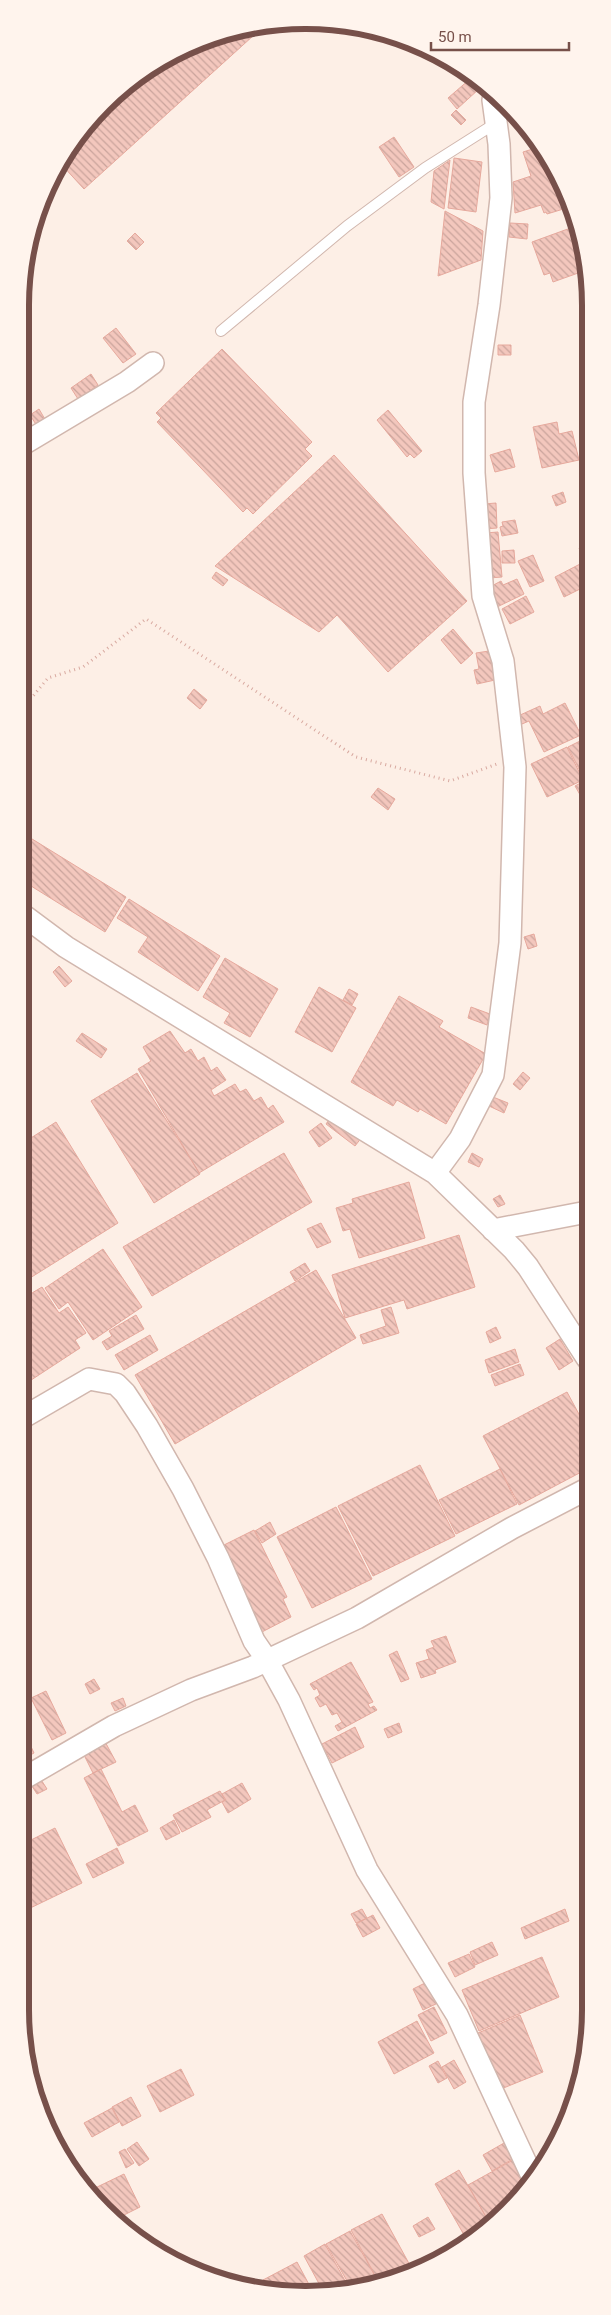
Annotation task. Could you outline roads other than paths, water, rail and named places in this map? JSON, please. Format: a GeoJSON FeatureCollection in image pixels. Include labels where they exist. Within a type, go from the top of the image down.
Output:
{"type":"FeatureCollection","features":[{"type":"Feature","properties":{"kind":"street"},"geometry":{"type":"LineString","coordinates":[[435,1173],[460,1139],[493,1075],[510,943],[514,758],[503,662],[483,596],[474,473],[474,402],[489,306],[501,198],[494,103]]}},
{"type":"Feature","properties":{"kind":"street"},"geometry":{"type":"LineString","coordinates":[[29,442],[127,382],[153,363]]}},
{"type":"Feature","properties":{"kind":"street"},"geometry":{"type":"LineString","coordinates":[[29,920],[66,947],[435,1173],[528,1267],[582,1350]]}},
{"type":"Feature","properties":{"kind":"street"},"geometry":{"type":"LineString","coordinates":[[493,1230],[582,1213]]}},
{"type":"Feature","properties":{"kind":"street"},"geometry":{"type":"LineString","coordinates":[[29,1414],[90,1379],[104,1380],[116,1384],[125,1393],[147,1426],[183,1489],[218,1558],[254,1641],[267,1660],[319,1763],[367,1870],[456,2014],[530,2171]]}},
{"type":"Feature","properties":{"kind":"street"},"geometry":{"type":"LineString","coordinates":[[29,1775],[114,1726],[191,1690],[253,1667],[357,1618],[512,1528],[582,1491]]}},
{"type":"Feature","properties":{"kind":"lane"},"geometry":{"type":"LineString","coordinates":[[221,331],[347,226],[425,168],[496,123]]}}]}
